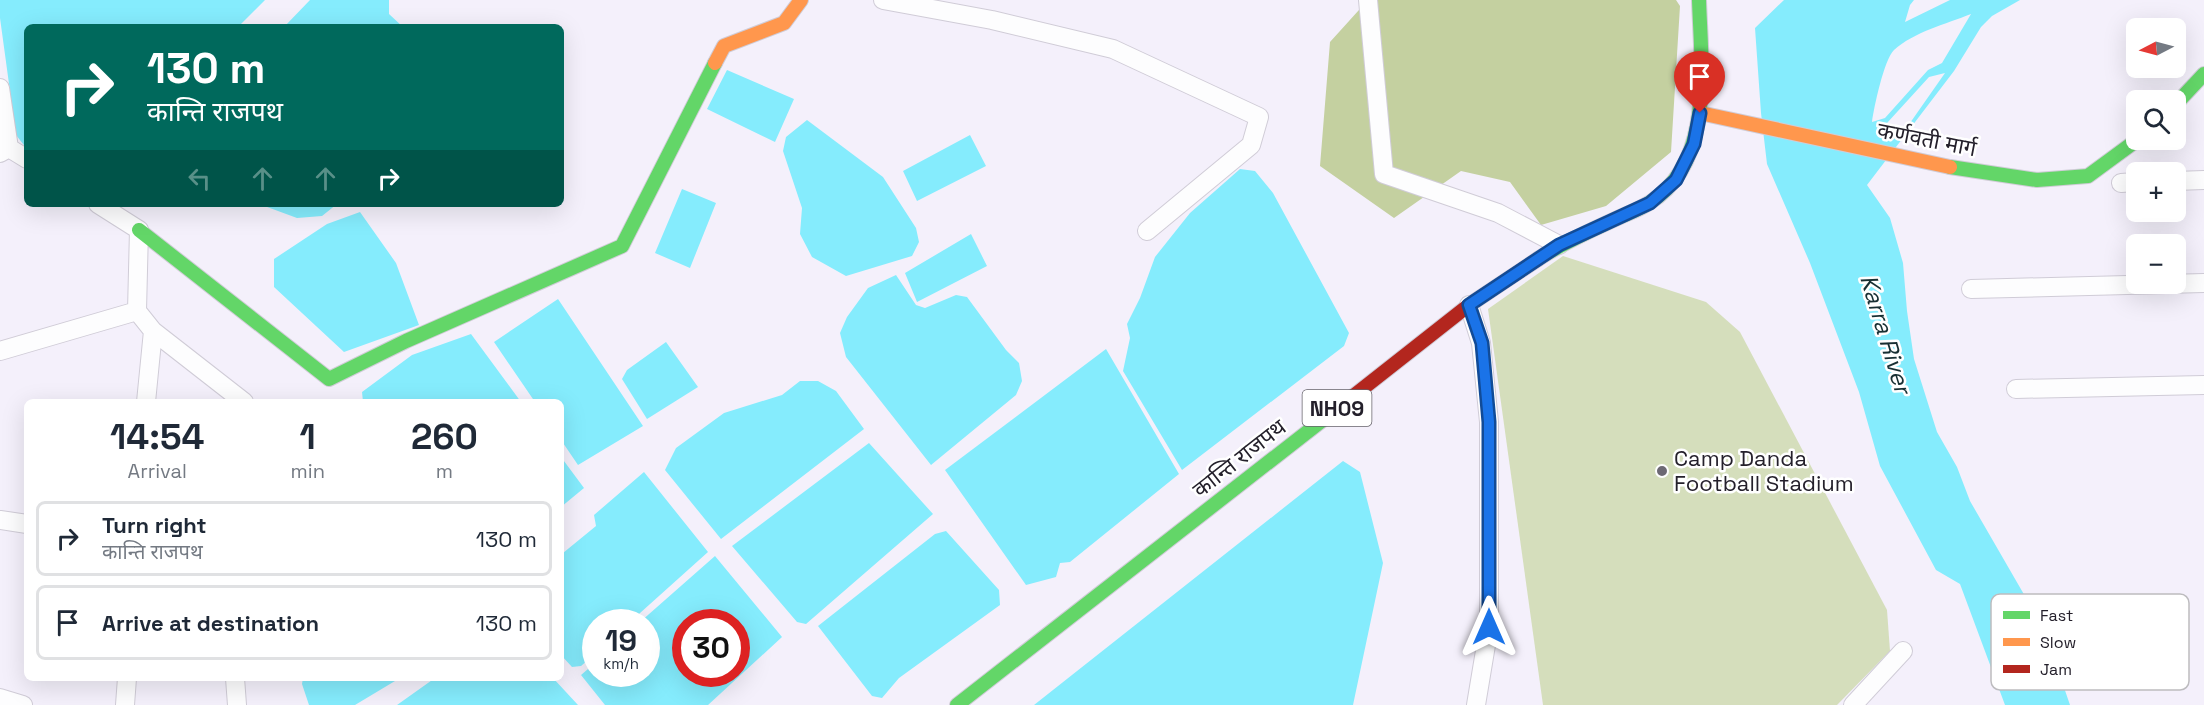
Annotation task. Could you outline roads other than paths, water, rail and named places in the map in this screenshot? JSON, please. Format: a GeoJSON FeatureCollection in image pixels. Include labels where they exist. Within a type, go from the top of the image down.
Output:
{"type":"FeatureCollection","features":[{"type":"Feature","properties":{"kind":"main road"},"geometry":{"type":"LineString","coordinates":[[139,230],[329,379],[406,341],[622,246],[724,46],[784,23],[801,0]]}},
{"type":"Feature","properties":{"kind":"main road","name":"NH09"},"geometry":{"type":"LineString","coordinates":[[1697,2],[1701,80],[1700,113]]}},
{"type":"Feature","properties":{"kind":"main road"},"geometry":{"type":"LineString","coordinates":[[2186,93],[2204,74]]}},
{"type":"Feature","properties":{"kind":"main road","name":"कान्ति राजपथ"},"geometry":{"type":"LineString","coordinates":[[957,705],[1469,305],[1559,245],[1650,203],[1676,180],[1694,144],[1700,113]]}},
{"type":"Feature","properties":{"kind":"main road","name":"कर्णवती मार्ग"},"geometry":{"type":"LineString","coordinates":[[1700,113],[1946,166],[2037,180],[2088,176],[2126,148]]}},
{"type":"Feature","properties":{"kind":"street"},"geometry":{"type":"LineString","coordinates":[[883,0],[992,20],[1113,48],[1259,117],[1251,145],[1147,231]]}},
{"type":"Feature","properties":{"kind":"street"},"geometry":{"type":"LineString","coordinates":[[1368,0],[1384,174],[1498,213],[1559,245]]}},
{"type":"Feature","properties":{"kind":"street"},"geometry":{"type":"LineString","coordinates":[[0,88],[5,150],[24,158]]}},
{"type":"Feature","properties":{"kind":"street"},"geometry":{"type":"LineString","coordinates":[[2186,181],[2204,180]]}},
{"type":"Feature","properties":{"kind":"street"},"geometry":{"type":"LineString","coordinates":[[103,207],[139,230],[137,311],[153,331],[240,399]]}},
{"type":"Feature","properties":{"kind":"street"},"geometry":{"type":"LineString","coordinates":[[1971,289],[2204,283]]}},
{"type":"Feature","properties":{"kind":"street"},"geometry":{"type":"LineString","coordinates":[[1469,305],[1482,343],[1489,422],[1489,627],[1476,705]]}},
{"type":"Feature","properties":{"kind":"street"},"geometry":{"type":"LineString","coordinates":[[0,351],[137,311]]}},
{"type":"Feature","properties":{"kind":"street"},"geometry":{"type":"LineString","coordinates":[[146,399],[153,331]]}},
{"type":"Feature","properties":{"kind":"street"},"geometry":{"type":"LineString","coordinates":[[2016,389],[2204,385]]}},
{"type":"Feature","properties":{"kind":"street"},"geometry":{"type":"LineString","coordinates":[[0,520],[24,524]]}},
{"type":"Feature","properties":{"kind":"street"},"geometry":{"type":"LineString","coordinates":[[1853,705],[1903,651]]}},
{"type":"Feature","properties":{"kind":"street"},"geometry":{"type":"LineString","coordinates":[[126,705],[127,681]]}},
{"type":"Feature","properties":{"kind":"street"},"geometry":{"type":"LineString","coordinates":[[235,681],[237,705]]}},
{"type":"Feature","properties":{"kind":"street"},"geometry":{"type":"LineString","coordinates":[[0,698],[23,705]]}},
{"type":"Feature","properties":{"kind":"water"},"geometry":{"type":"Polygon","coordinates":[[[0,0],[265,0],[241,24],[24,24],[24,145],[16,135],[0,18],[0,0]]]}},
{"type":"Feature","properties":{"kind":"water"},"geometry":{"type":"Polygon","coordinates":[[[310,0],[389,0],[389,14],[400,24],[287,24],[310,0]]]}},
{"type":"Feature","properties":{"kind":"water","name":"Karra River"},"geometry":{"type":"Polygon","coordinates":[[[1784,0],[1914,0],[1910,5],[1905,22],[1950,0],[2020,0],[1992,16],[1981,27],[1954,71],[1867,185],[1890,218],[1903,263],[1914,359],[1937,432],[1957,467],[1970,501],[2024,594],[1991,594],[1991,667],[1960,584],[1936,570],[1880,466],[1859,392],[1810,263],[1767,164],[1755,28],[1784,0]],[[1971,14],[1921,33],[1894,50],[1883,73],[1872,122],[1885,118],[1928,70],[1942,63],[1971,14]],[[1945,73],[1929,77],[1877,134],[1889,134],[1910,123],[1945,73]]]}},
{"type":"Feature","properties":{"kind":"water"},"geometry":{"type":"Polygon","coordinates":[[[727,70],[794,99],[775,142],[707,109],[727,70]]]}},
{"type":"Feature","properties":{"kind":"water"},"geometry":{"type":"Polygon","coordinates":[[[807,120],[883,177],[916,228],[919,242],[912,256],[846,276],[812,257],[800,234],[802,208],[783,151],[786,137],[807,120]]]}},
{"type":"Feature","properties":{"kind":"water"},"geometry":{"type":"Polygon","coordinates":[[[970,135],[986,166],[917,201],[903,171],[970,135]]]}},
{"type":"Feature","properties":{"kind":"water"},"geometry":{"type":"Polygon","coordinates":[[[1240,169],[1255,171],[1273,193],[1349,333],[1344,346],[1182,470],[1123,371],[1130,338],[1127,324],[1140,298],[1155,257],[1190,213],[1240,169]]]}},
{"type":"Feature","properties":{"kind":"water"},"geometry":{"type":"Polygon","coordinates":[[[682,189],[716,203],[690,268],[655,253],[682,189]]]}},
{"type":"Feature","properties":{"kind":"water"},"geometry":{"type":"Polygon","coordinates":[[[267,207],[333,207],[322,216],[297,218],[267,207]]]}},
{"type":"Feature","properties":{"kind":"water"},"geometry":{"type":"Polygon","coordinates":[[[360,212],[396,263],[419,325],[344,352],[274,287],[274,259],[327,224],[360,212]]]}},
{"type":"Feature","properties":{"kind":"water"},"geometry":{"type":"Polygon","coordinates":[[[971,234],[987,266],[917,302],[905,273],[971,234]]]}},
{"type":"Feature","properties":{"kind":"water"},"geometry":{"type":"Polygon","coordinates":[[[896,275],[916,305],[925,308],[956,295],[967,297],[1006,350],[1019,363],[1022,381],[1016,395],[931,465],[846,357],[840,333],[847,317],[868,288],[896,275]]]}},
{"type":"Feature","properties":{"kind":"water"},"geometry":{"type":"Polygon","coordinates":[[[558,299],[643,426],[578,465],[564,444],[564,399],[533,399],[494,342],[558,299]]]}},
{"type":"Feature","properties":{"kind":"water"},"geometry":{"type":"Polygon","coordinates":[[[471,334],[519,399],[363,399],[362,392],[412,355],[471,334]]]}},
{"type":"Feature","properties":{"kind":"water"},"geometry":{"type":"Polygon","coordinates":[[[666,342],[698,387],[647,419],[622,379],[627,370],[666,342]]]}},
{"type":"Feature","properties":{"kind":"water"},"geometry":{"type":"Polygon","coordinates":[[[1106,349],[1179,474],[1070,562],[1060,563],[1056,577],[1026,585],[945,470],[1106,349]]]}},
{"type":"Feature","properties":{"kind":"water"},"geometry":{"type":"Polygon","coordinates":[[[800,381],[818,381],[836,391],[864,429],[721,539],[665,470],[676,448],[724,413],[782,395],[800,381]]]}},
{"type":"Feature","properties":{"kind":"water"},"geometry":{"type":"Polygon","coordinates":[[[869,443],[933,514],[806,624],[797,622],[732,546],[869,443]]]}},
{"type":"Feature","properties":{"kind":"water"},"geometry":{"type":"Polygon","coordinates":[[[564,461],[584,488],[564,505],[564,461]]]}},
{"type":"Feature","properties":{"kind":"water"},"geometry":{"type":"Polygon","coordinates":[[[1343,461],[1360,472],[1383,563],[1353,705],[1034,705],[1343,461]]]}},
{"type":"Feature","properties":{"kind":"water"},"geometry":{"type":"Polygon","coordinates":[[[644,472],[708,552],[644,609],[582,609],[582,665],[572,667],[564,658],[564,552],[596,526],[594,515],[644,472]]]}},
{"type":"Feature","properties":{"kind":"water"},"geometry":{"type":"Polygon","coordinates":[[[946,531],[999,590],[1000,605],[899,678],[882,698],[872,696],[818,626],[935,534],[946,531]]]}},
{"type":"Feature","properties":{"kind":"water"},"geometry":{"type":"Polygon","coordinates":[[[715,556],[782,637],[750,666],[750,609],[672,609],[672,687],[728,687],[708,705],[605,705],[591,687],[660,687],[660,609],[655,609],[715,556]]]}},
{"type":"Feature","properties":{"kind":"water"},"geometry":{"type":"Polygon","coordinates":[[[302,681],[395,681],[355,705],[309,705],[302,681]]]}},
{"type":"Feature","properties":{"kind":"water"},"geometry":{"type":"Polygon","coordinates":[[[431,681],[556,681],[578,705],[397,705],[431,681]]]}},
{"type":"Feature","properties":{"kind":"water"},"geometry":{"type":"Polygon","coordinates":[[[1999,690],[2065,690],[2070,705],[2005,705],[1999,690]]]}},
{"type":"Feature","properties":{"kind":"place","name":"Camp Danda Football Stadium"},"geometry":{"type":"Point","coordinates":[1662,471]}}]}
